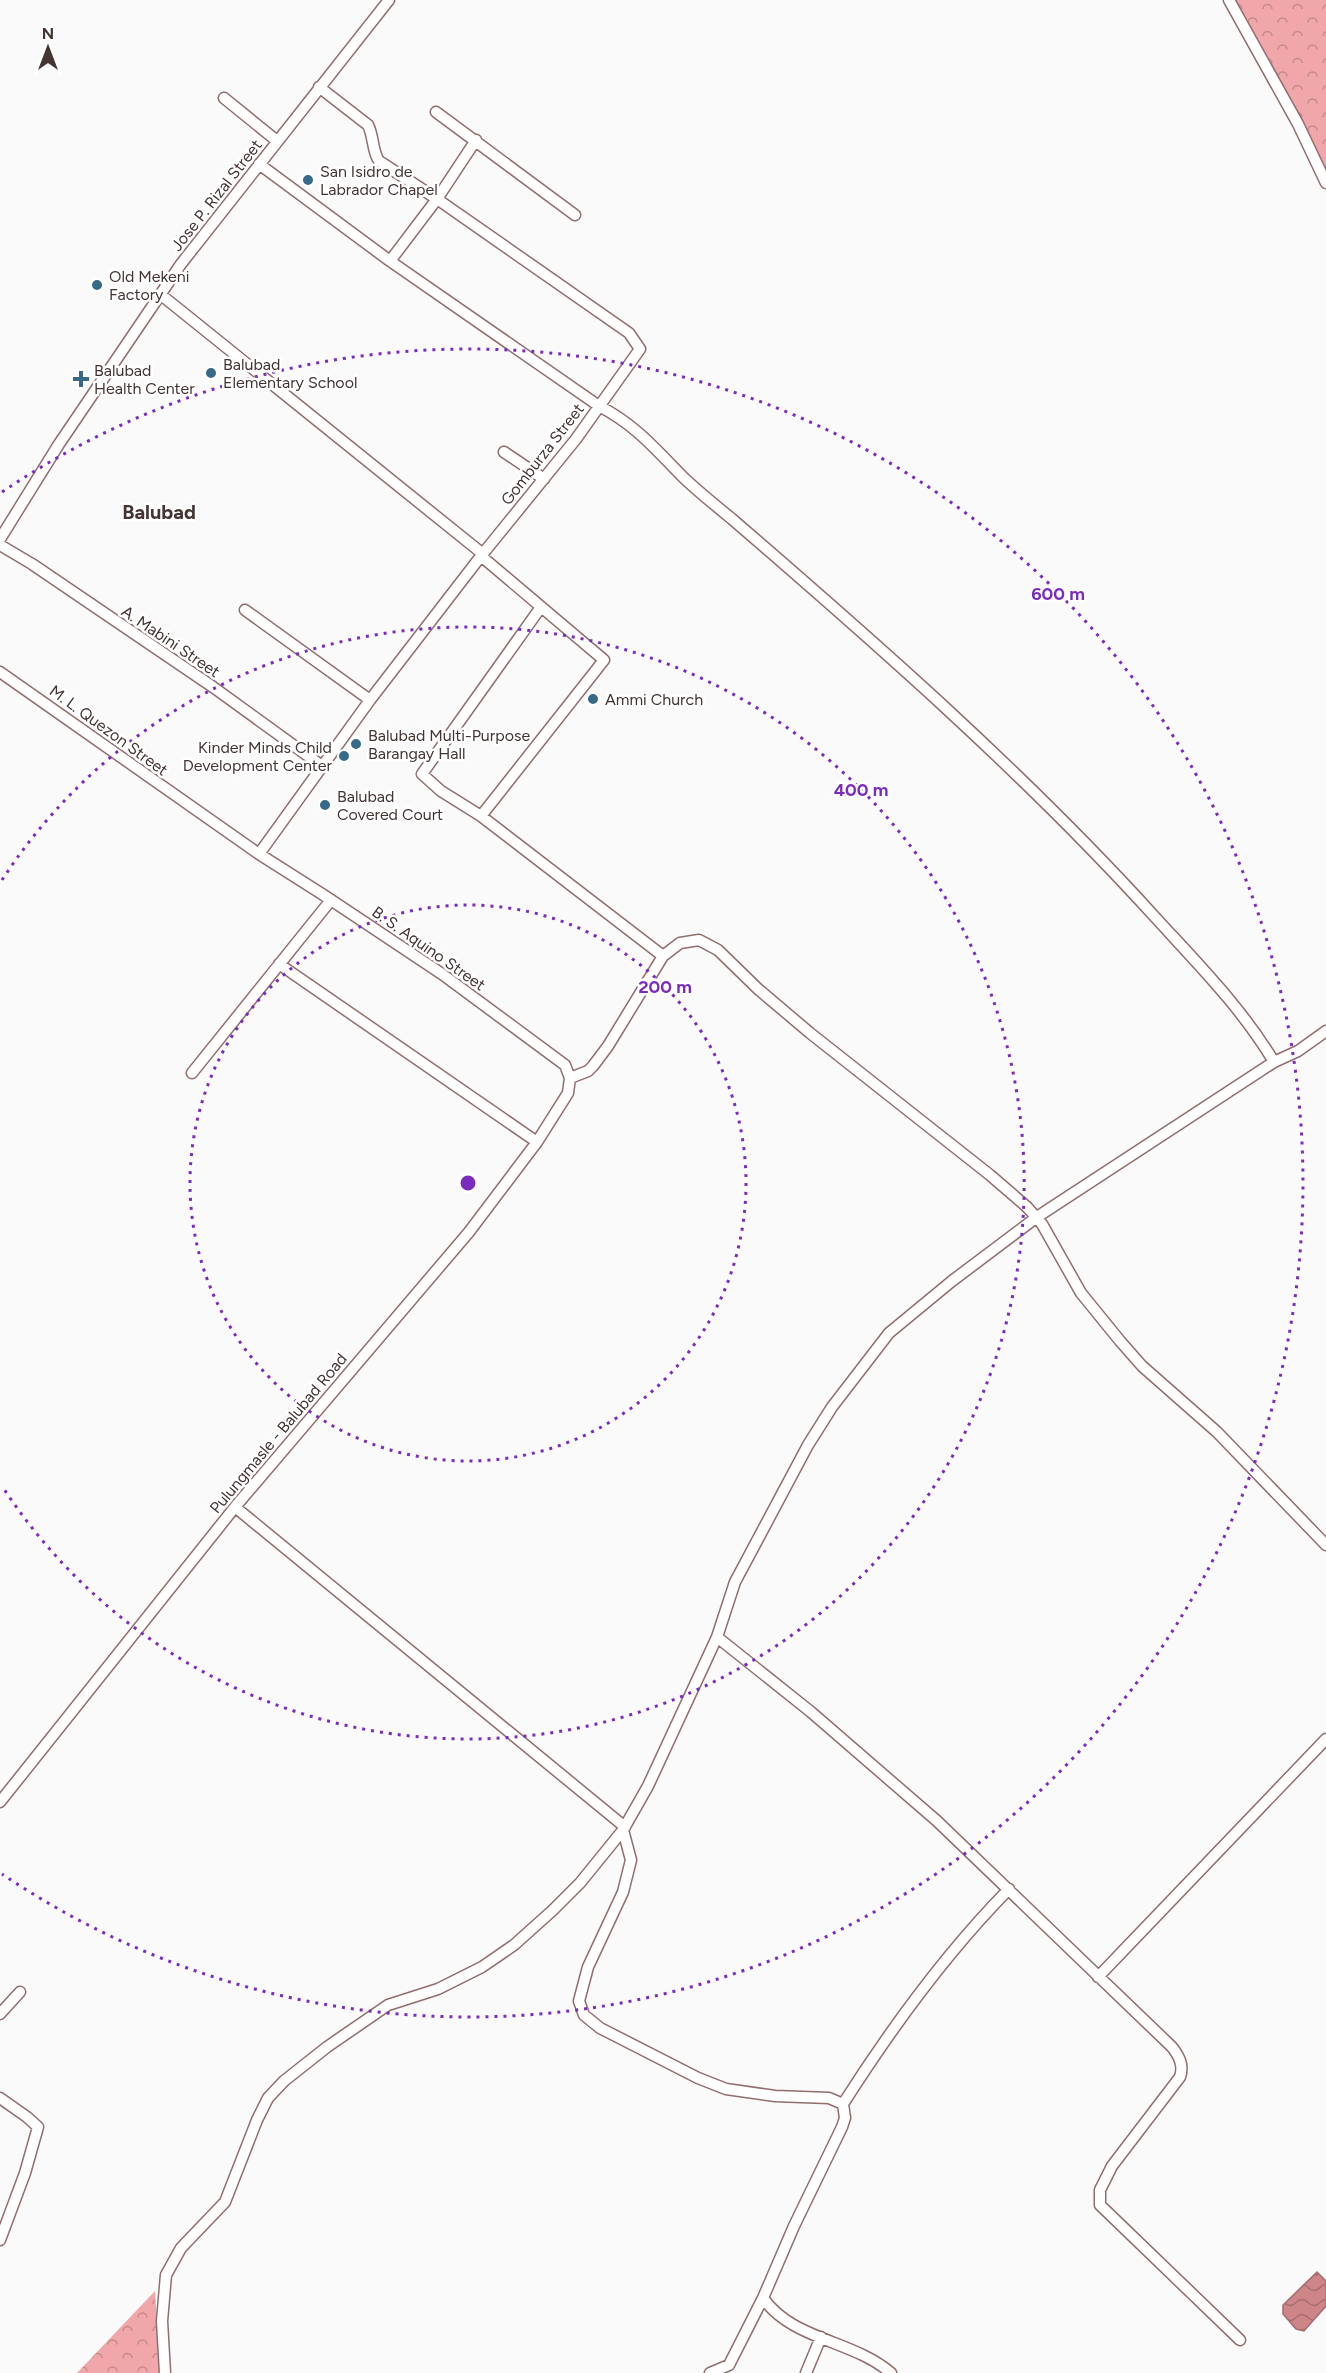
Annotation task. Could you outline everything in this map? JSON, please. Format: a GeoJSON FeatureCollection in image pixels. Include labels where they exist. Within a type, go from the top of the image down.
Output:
{"type":"FeatureCollection","features":[{"type":"Feature","properties":{"kind":"street","name":"Jose P. Rizal Street"},"geometry":{"type":"LineString","coordinates":[[0,539],[59,444],[160,294],[210,225],[389,0]]}},
{"type":"Feature","properties":{"kind":"street"},"geometry":{"type":"LineString","coordinates":[[1229,0],[1298,124],[1326,183]]}},
{"type":"Feature","properties":{"kind":"street"},"geometry":{"type":"LineString","coordinates":[[320,87],[368,125],[379,162],[437,199],[629,333],[640,349],[599,406],[638,430],[697,490],[984,744],[1128,888],[1197,964],[1261,1040],[1274,1062]]}},
{"type":"Feature","properties":{"kind":"street"},"geometry":{"type":"LineString","coordinates":[[224,98],[277,141]]}},
{"type":"Feature","properties":{"kind":"street"},"geometry":{"type":"LineString","coordinates":[[436,112],[575,215]]}},
{"type":"Feature","properties":{"kind":"street"},"geometry":{"type":"LineString","coordinates":[[390,261],[437,199],[476,140]]}},
{"type":"Feature","properties":{"kind":"street","name":"Gomburza Street"},"geometry":{"type":"LineString","coordinates":[[259,854],[370,700],[599,406],[390,261],[260,164]]}},
{"type":"Feature","properties":{"kind":"street"},"geometry":{"type":"LineString","coordinates":[[160,294],[482,555],[604,660],[481,816]]}},
{"type":"Feature","properties":{"kind":"street"},"geometry":{"type":"LineString","coordinates":[[504,452],[544,479]]}},
{"type":"Feature","properties":{"kind":"street","name":"A. Mabini Street"},"geometry":{"type":"LineString","coordinates":[[0,545],[32,564],[213,687],[322,766]]}},
{"type":"Feature","properties":{"kind":"street"},"geometry":{"type":"LineString","coordinates":[[541,607],[422,774],[441,791],[481,816],[663,956]]}},
{"type":"Feature","properties":{"kind":"street"},"geometry":{"type":"LineString","coordinates":[[245,610],[370,700]]}},
{"type":"Feature","properties":{"kind":"street","name":"M. L. Quezon Street"},"geometry":{"type":"LineString","coordinates":[[0,672],[259,854]]}},
{"type":"Feature","properties":{"kind":"street","name":"B. S. Aquino Street"},"geometry":{"type":"LineString","coordinates":[[259,854],[442,974],[565,1065],[570,1078]]}},
{"type":"Feature","properties":{"kind":"street"},"geometry":{"type":"LineString","coordinates":[[192,1073],[331,900]]}},
{"type":"Feature","properties":{"kind":"street"},"geometry":{"type":"LineString","coordinates":[[570,1078],[588,1071],[598,1060],[663,956],[680,943],[699,940],[718,950],[758,989],[810,1033],[990,1175],[1037,1217],[1081,1293],[1119,1341],[1142,1365],[1217,1432],[1326,1545]]}},
{"type":"Feature","properties":{"kind":"street"},"geometry":{"type":"LineString","coordinates":[[279,964],[537,1142]]}},
{"type":"Feature","properties":{"kind":"street"},"geometry":{"type":"LineString","coordinates":[[165,2373],[162,2321],[166,2276],[181,2248],[225,2202],[268,2098],[284,2081],[327,2047],[388,2005],[438,1989],[482,1967],[514,1945],[554,1910],[580,1883],[624,1828],[648,1786],[717,1637],[735,1582],[808,1445],[832,1407],[889,1333],[952,1281],[1037,1217],[1274,1062],[1298,1051],[1326,1031]]}},
{"type":"Feature","properties":{"kind":"street","name":"Pulungmasle - Balubad Road"},"geometry":{"type":"LineString","coordinates":[[0,1802],[235,1507],[469,1232],[537,1142],[568,1093],[570,1078]]}},
{"type":"Feature","properties":{"kind":"street"},"geometry":{"type":"LineString","coordinates":[[235,1507],[624,1828],[631,1860],[623,1892],[588,1967],[579,2001],[584,2015],[600,2028],[698,2078],[726,2089],[775,2096],[829,2098],[843,2104]]}},
{"type":"Feature","properties":{"kind":"street"},"geometry":{"type":"LineString","coordinates":[[717,1637],[871,1763],[937,1821],[1179,2056],[1182,2066],[1180,2077],[1105,2178],[1100,2190],[1100,2205],[1240,2340]]}},
{"type":"Feature","properties":{"kind":"street"},"geometry":{"type":"LineString","coordinates":[[1098,1977],[1326,1739]]}},
{"type":"Feature","properties":{"kind":"street"},"geometry":{"type":"LineString","coordinates":[[710,2373],[729,2366],[763,2298],[794,2226],[842,2127],[845,2118],[843,2104],[896,2024],[975,1924],[1009,1889]]}},
{"type":"Feature","properties":{"kind":"street"},"geometry":{"type":"LineString","coordinates":[[0,2014],[20,1992]]}},
{"type":"Feature","properties":{"kind":"street"},"geometry":{"type":"LineString","coordinates":[[0,2097],[38,2127],[25,2173],[0,2240]]}},
{"type":"Feature","properties":{"kind":"street"},"geometry":{"type":"LineString","coordinates":[[763,2298],[770,2308],[785,2321],[861,2354],[891,2373]]}},
{"type":"Feature","properties":{"kind":"street"},"geometry":{"type":"LineString","coordinates":[[806,2373],[821,2337]]}},
{"type":"Feature","properties":{"kind":"green space"},"geometry":{"type":"Polygon","coordinates":[[[1231,0],[1326,0],[1326,178],[1231,0]]]}},
{"type":"Feature","properties":{"kind":"green space"},"geometry":{"type":"Polygon","coordinates":[[[155,2291],[160,2373],[77,2373],[155,2291]]]}},
{"type":"Feature","properties":{"kind":"water"},"geometry":{"type":"Polygon","coordinates":[[[1317,2272],[1326,2281],[1326,2306],[1304,2331],[1296,2329],[1283,2314],[1283,2305],[1317,2272]]]}},
{"type":"Feature","properties":{"kind":"place","name":"San Isidro de Labrador Chapel"},"geometry":{"type":"Point","coordinates":[308,180]}},
{"type":"Feature","properties":{"kind":"place","name":"Old Mekeni Factory"},"geometry":{"type":"Point","coordinates":[97,285]}},
{"type":"Feature","properties":{"kind":"place","name":"Balubad Elementary School"},"geometry":{"type":"Point","coordinates":[211,373]}},
{"type":"Feature","properties":{"kind":"place","name":"Balubad Health Center"},"geometry":{"type":"Point","coordinates":[81,379]}},
{"type":"Feature","properties":{"kind":"place","name":"Ammi Church"},"geometry":{"type":"Point","coordinates":[593,699]}},
{"type":"Feature","properties":{"kind":"place","name":"Balubad Multi-Purpose Barangay Hall"},"geometry":{"type":"Point","coordinates":[356,744]}},
{"type":"Feature","properties":{"kind":"place","name":"Kinder Minds Child Development Center"},"geometry":{"type":"Point","coordinates":[344,756]}},
{"type":"Feature","properties":{"kind":"place","name":"Balubad Covered Court"},"geometry":{"type":"Point","coordinates":[325,805]}},
{"type":"Feature","properties":{"kind":"district","name":"Balubad"},"geometry":{"type":"Point","coordinates":[159,512]}}]}
